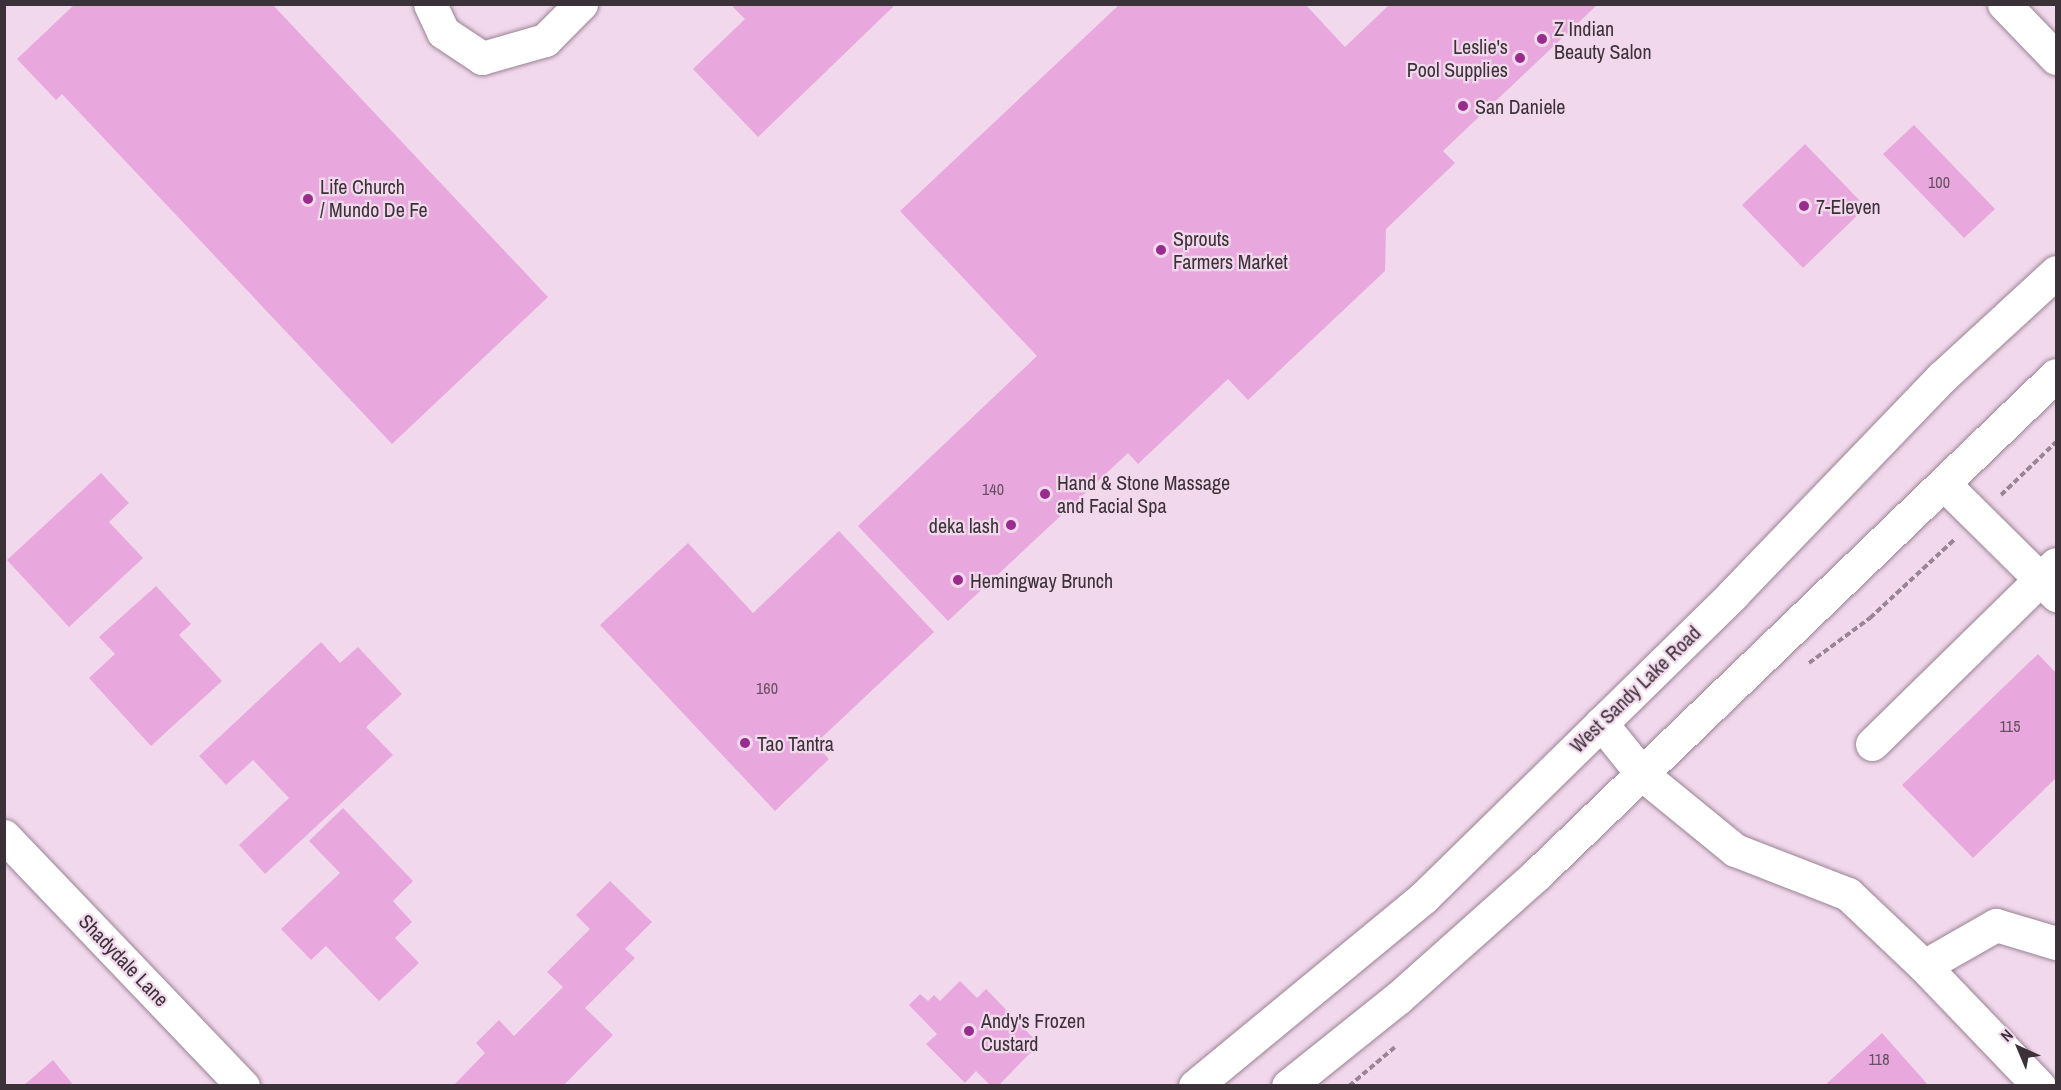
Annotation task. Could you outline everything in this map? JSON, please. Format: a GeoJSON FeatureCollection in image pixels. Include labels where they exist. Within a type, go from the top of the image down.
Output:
{"type":"FeatureCollection","features":[{"type":"Feature","properties":{"kind":"main road"},"geometry":{"type":"LineString","coordinates":[[430,4],[443,32],[482,58],[545,40],[581,4]]}},
{"type":"Feature","properties":{"kind":"main road"},"geometry":{"type":"LineString","coordinates":[[2004,4],[2056,58]]}},
{"type":"Feature","properties":{"kind":"main road","name":"West Sandy Lake Road"},"geometry":{"type":"LineString","coordinates":[[1195,1086],[1424,897],[1733,594],[1942,377],[2056,272]]}},
{"type":"Feature","properties":{"kind":"main road"},"geometry":{"type":"LineString","coordinates":[[1288,1086],[1398,998],[1643,775],[2056,375]]}},
{"type":"Feature","properties":{"kind":"main road"},"geometry":{"type":"LineString","coordinates":[[1872,744],[2052,579],[1944,484]]}},
{"type":"Feature","properties":{"kind":"main road"},"geometry":{"type":"LineString","coordinates":[[1601,723],[1643,775],[1735,850],[1848,894],[1924,966],[2039,1086]]}},
{"type":"Feature","properties":{"kind":"main road","name":"Shadydale Lane"},"geometry":{"type":"LineString","coordinates":[[4,836],[243,1086]]}},
{"type":"Feature","properties":{"kind":"main road"},"geometry":{"type":"LineString","coordinates":[[1924,966],[1996,925],[2056,943]]}},
{"type":"Feature","properties":{"kind":"building","name":"Life Church / Mundo De Fe"},"geometry":{"type":"Polygon","coordinates":[[[75,4],[272,4],[548,297],[392,444],[62,94],[56,100],[17,59],[75,4]]]}},
{"type":"Feature","properties":{"kind":"building"},"geometry":{"type":"Polygon","coordinates":[[[735,4],[896,4],[758,137],[693,69],[745,19],[733,7],[735,4]]]}},
{"type":"Feature","properties":{"kind":"building","name":"Sprouts Farmers Market"},"geometry":{"type":"Polygon","coordinates":[[[1120,4],[1305,4],[1345,47],[1390,4],[1598,4],[1443,151],[1455,163],[1386,229],[1385,271],[1248,400],[1228,379],[1138,464],[1128,453],[948,621],[858,526],[1037,356],[900,211],[1120,4]]]}},
{"type":"Feature","properties":{"kind":"building","name":"7-Eleven"},"geometry":{"type":"Polygon","coordinates":[[[1914,125],[1995,209],[1964,238],[1883,154],[1914,125]]]}},
{"type":"Feature","properties":{"kind":"building","name":"7-Eleven"},"geometry":{"type":"Polygon","coordinates":[[[1805,144],[1866,207],[1803,268],[1742,205],[1805,144]]]}},
{"type":"Feature","properties":{"kind":"building"},"geometry":{"type":"Polygon","coordinates":[[[101,473],[129,503],[109,522],[143,558],[69,627],[7,560],[101,473]]]}},
{"type":"Feature","properties":{"kind":"building"},"geometry":{"type":"Polygon","coordinates":[[[839,531],[934,632],[815,744],[829,759],[775,811],[600,625],[688,543],[753,613],[839,531]]]}},
{"type":"Feature","properties":{"kind":"building"},"geometry":{"type":"Polygon","coordinates":[[[156,586],[191,624],[179,635],[222,681],[151,746],[89,678],[115,654],[99,637],[156,586]]]}},
{"type":"Feature","properties":{"kind":"building"},"geometry":{"type":"Polygon","coordinates":[[[321,642],[340,663],[358,647],[402,694],[366,727],[393,755],[265,874],[239,845],[289,798],[253,760],[226,785],[199,756],[321,642]]]}},
{"type":"Feature","properties":{"kind":"building"},"geometry":{"type":"Polygon","coordinates":[[[2038,654],[2056,673],[2056,778],[1973,858],[1902,785],[2038,654]]]}},
{"type":"Feature","properties":{"kind":"building"},"geometry":{"type":"Polygon","coordinates":[[[343,808],[413,881],[393,901],[412,922],[395,938],[419,963],[379,1001],[326,946],[311,960],[281,929],[340,873],[309,841],[343,808]]]}},
{"type":"Feature","properties":{"kind":"building"},"geometry":{"type":"Polygon","coordinates":[[[610,881],[652,922],[625,949],[635,958],[585,1008],[613,1035],[563,1086],[453,1086],[485,1053],[476,1043],[499,1020],[514,1036],[563,987],[547,972],[590,929],[576,915],[610,881]]]}},
{"type":"Feature","properties":{"kind":"building"},"geometry":{"type":"Polygon","coordinates":[[[960,981],[977,998],[986,989],[1039,1044],[998,1086],[991,1086],[976,1071],[965,1083],[926,1044],[937,1034],[909,1005],[920,994],[928,1001],[934,995],[940,1001],[960,981]]]}},
{"type":"Feature","properties":{"kind":"building"},"geometry":{"type":"Polygon","coordinates":[[[1882,1033],[1929,1086],[1824,1086],[1882,1033]]]}},
{"type":"Feature","properties":{"kind":"building"},"geometry":{"type":"Polygon","coordinates":[[[53,1060],[74,1086],[23,1086],[53,1060]]]}},
{"type":"Feature","properties":{"kind":"place","name":"Z Indian Beauty Salon"},"geometry":{"type":"Point","coordinates":[1542,39]}},
{"type":"Feature","properties":{"kind":"place","name":"Leslie's Pool Supplies"},"geometry":{"type":"Point","coordinates":[1520,58]}},
{"type":"Feature","properties":{"kind":"place","name":"San Daniele"},"geometry":{"type":"Point","coordinates":[1463,106]}},
{"type":"Feature","properties":{"kind":"place","name":"Life Church / Mundo De Fe"},"geometry":{"type":"Point","coordinates":[308,199]}},
{"type":"Feature","properties":{"kind":"place","name":"7-Eleven"},"geometry":{"type":"Point","coordinates":[1804,206]}},
{"type":"Feature","properties":{"kind":"place","name":"Sprouts Farmers Market"},"geometry":{"type":"Point","coordinates":[1161,250]}},
{"type":"Feature","properties":{"kind":"place","name":"Hand & Stone Massage and Facial Spa"},"geometry":{"type":"Point","coordinates":[1045,494]}},
{"type":"Feature","properties":{"kind":"place","name":"deka lash"},"geometry":{"type":"Point","coordinates":[1011,525]}},
{"type":"Feature","properties":{"kind":"place","name":"Hemingway Brunch"},"geometry":{"type":"Point","coordinates":[958,580]}},
{"type":"Feature","properties":{"kind":"place","name":"Tao Tantra"},"geometry":{"type":"Point","coordinates":[745,743]}},
{"type":"Feature","properties":{"kind":"place","name":"Andy's Frozen Custard"},"geometry":{"type":"Point","coordinates":[969,1031]}}]}
